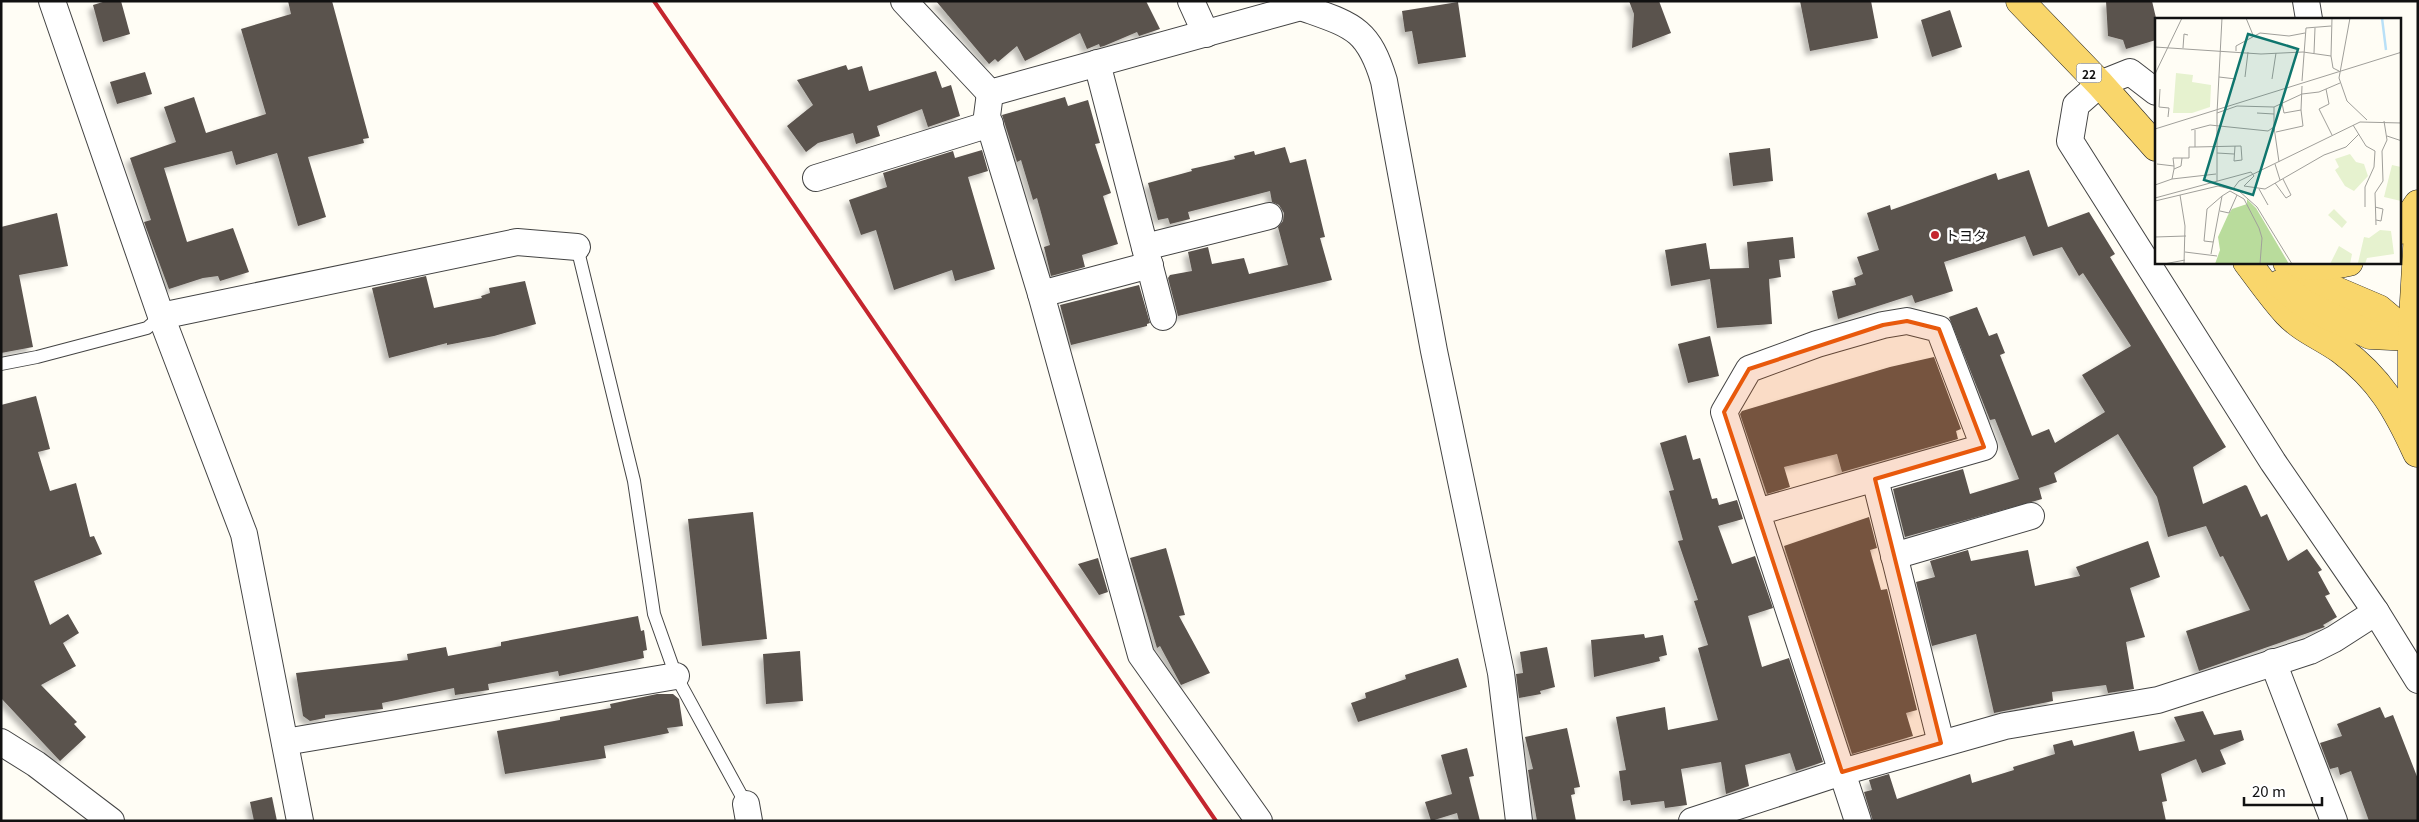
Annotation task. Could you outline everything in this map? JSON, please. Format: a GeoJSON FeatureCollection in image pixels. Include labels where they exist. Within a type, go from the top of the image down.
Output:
{"type":"FeatureCollection","features":[{"type":"Feature","properties":{"kind":"main road","name":"22"},"geometry":{"type":"LineString","coordinates":[[2020,1],[2100,84],[2155,146]]}},
{"type":"Feature","properties":{"kind":"main road"},"geometry":{"type":"LineString","coordinates":[[2402,227],[2418,204]]}},
{"type":"Feature","properties":{"kind":"main road"},"geometry":{"type":"LineString","coordinates":[[2417,455],[2412,395],[2418,231]]}},
{"type":"Feature","properties":{"kind":"main road"},"geometry":{"type":"LineString","coordinates":[[2249,264],[2288,314],[2370,373],[2401,418],[2417,455]]}},
{"type":"Feature","properties":{"kind":"main road"},"geometry":{"type":"LineString","coordinates":[[2260,264],[2270,276],[2304,304],[2370,335],[2415,339]]}},
{"type":"Feature","properties":{"kind":"main road"},"geometry":{"type":"LineString","coordinates":[[2290,264],[2318,283],[2379,309],[2415,339]]}},
{"type":"Feature","properties":{"kind":"main road"},"geometry":{"type":"LineString","coordinates":[[2298,264],[2309,267],[2340,264]]}},
{"type":"Feature","properties":{"kind":"street"},"geometry":{"type":"LineString","coordinates":[[52,1],[161,316],[244,534],[300,821]]}},
{"type":"Feature","properties":{"kind":"street"},"geometry":{"type":"LineString","coordinates":[[904,1],[990,93]]}},
{"type":"Feature","properties":{"kind":"street"},"geometry":{"type":"LineString","coordinates":[[1191,1],[1206,34]]}},
{"type":"Feature","properties":{"kind":"street"},"geometry":{"type":"LineString","coordinates":[[2306,1],[2309,18]]}},
{"type":"Feature","properties":{"kind":"street"},"geometry":{"type":"LineString","coordinates":[[990,93],[1206,34],[1302,4],[1354,28],[1367,41],[1377,55],[1384,81],[1434,351],[1501,673],[1519,821]]}},
{"type":"Feature","properties":{"kind":"street"},"geometry":{"type":"LineString","coordinates":[[1097,63],[1163,317]]}},
{"type":"Feature","properties":{"kind":"street"},"geometry":{"type":"LineString","coordinates":[[2155,91],[2130,72],[2100,84],[2076,105],[2070,142],[2273,462],[2376,612],[2418,680]]}},
{"type":"Feature","properties":{"kind":"street"},"geometry":{"type":"LineString","coordinates":[[990,93],[987,116],[1042,294],[1141,655],[1259,821]]}},
{"type":"Feature","properties":{"kind":"street"},"geometry":{"type":"LineString","coordinates":[[816,178],[990,124]]}},
{"type":"Feature","properties":{"kind":"street"},"geometry":{"type":"LineString","coordinates":[[1042,294],[1147,256],[1269,216]]}},
{"type":"Feature","properties":{"kind":"street"},"geometry":{"type":"LineString","coordinates":[[161,316],[517,242],[577,247]]}},
{"type":"Feature","properties":{"kind":"street"},"geometry":{"type":"LineString","coordinates":[[1757,512],[1984,447],[1939,329],[1906,321],[1883,325],[1817,344],[1749,369],[1724,412],[1858,821]]}},
{"type":"Feature","properties":{"kind":"street"},"geometry":{"type":"LineString","coordinates":[[1875,479],[1941,744]]}},
{"type":"Feature","properties":{"kind":"street"},"geometry":{"type":"LineString","coordinates":[[1894,556],[2030,516]]}},
{"type":"Feature","properties":{"kind":"street"},"geometry":{"type":"LineString","coordinates":[[1692,821],[1842,772],[2004,726],[2158,700],[2310,651],[2334,639],[2376,612]]}},
{"type":"Feature","properties":{"kind":"street"},"geometry":{"type":"LineString","coordinates":[[2273,662],[2334,821]]}},
{"type":"Feature","properties":{"kind":"street"},"geometry":{"type":"LineString","coordinates":[[285,742],[676,676]]}},
{"type":"Feature","properties":{"kind":"street"},"geometry":{"type":"LineString","coordinates":[[1,742],[36,764],[111,821]]}},
{"type":"Feature","properties":{"kind":"lane"},"geometry":{"type":"LineString","coordinates":[[577,247],[634,481],[654,614],[676,676],[747,812]]}},
{"type":"Feature","properties":{"kind":"lane"},"geometry":{"type":"LineString","coordinates":[[1,364],[37,357],[148,328],[161,316]]}},
{"type":"Feature","properties":{"kind":"highlighted area"},"geometry":{"type":"Polygon","coordinates":[[[1907,321],[1939,329],[1984,447],[1875,479],[1941,743],[1842,772],[1724,412],[1749,369],[1883,325],[1907,321]]]}},
{"type":"Feature","properties":{"kind":"building"},"geometry":{"type":"Polygon","coordinates":[[[106,1],[121,1],[130,34],[103,42],[93,5],[106,1]]]}},
{"type":"Feature","properties":{"kind":"building"},"geometry":{"type":"Polygon","coordinates":[[[288,1],[332,1],[369,138],[363,139],[364,143],[308,157],[326,217],[298,226],[277,153],[236,165],[232,151],[164,168],[187,242],[233,228],[249,272],[220,281],[218,276],[203,278],[169,289],[144,222],[151,220],[130,158],[176,142],[164,107],[194,97],[206,133],[266,114],[241,29],[291,14],[288,1]]]}},
{"type":"Feature","properties":{"kind":"building"},"geometry":{"type":"Polygon","coordinates":[[[936,1],[1146,1],[1160,29],[1139,36],[1137,32],[1104,46],[1100,47],[1099,44],[1087,49],[1080,33],[1025,61],[1017,46],[998,62],[995,59],[989,64],[936,1]]]}},
{"type":"Feature","properties":{"kind":"building"},"geometry":{"type":"Polygon","coordinates":[[[1629,1],[1659,1],[1671,33],[1632,48],[1634,14],[1629,1]]]}},
{"type":"Feature","properties":{"kind":"building"},"geometry":{"type":"Polygon","coordinates":[[[1800,1],[1871,1],[1878,38],[1810,51],[1800,1]]]}},
{"type":"Feature","properties":{"kind":"building"},"geometry":{"type":"Polygon","coordinates":[[[2106,1],[2152,1],[2156,18],[2155,40],[2126,49],[2123,40],[2108,36],[2106,1]]]}},
{"type":"Feature","properties":{"kind":"building"},"geometry":{"type":"Polygon","coordinates":[[[1458,2],[1466,57],[1418,64],[1412,31],[1405,32],[1402,11],[1458,2]]]}},
{"type":"Feature","properties":{"kind":"building"},"geometry":{"type":"Polygon","coordinates":[[[1950,10],[1962,47],[1932,57],[1921,20],[1950,10]]]}},
{"type":"Feature","properties":{"kind":"building"},"geometry":{"type":"Polygon","coordinates":[[[846,65],[848,70],[862,66],[869,91],[936,71],[942,88],[951,85],[960,116],[928,127],[922,109],[877,126],[880,136],[856,144],[853,133],[818,143],[806,152],[787,126],[813,105],[797,80],[846,65]]]}},
{"type":"Feature","properties":{"kind":"building"},"geometry":{"type":"Polygon","coordinates":[[[145,72],[152,94],[117,104],[110,82],[145,72]]]}},
{"type":"Feature","properties":{"kind":"building"},"geometry":{"type":"Polygon","coordinates":[[[1065,97],[1068,106],[1088,100],[1100,143],[1095,144],[1111,193],[1103,196],[1118,244],[1082,255],[1085,267],[1051,276],[1044,247],[1050,245],[1037,198],[1033,200],[1021,160],[1017,162],[1002,115],[1065,97]]]}},
{"type":"Feature","properties":{"kind":"building"},"geometry":{"type":"Polygon","coordinates":[[[1285,147],[1290,163],[1306,159],[1325,237],[1320,238],[1332,280],[1178,316],[1168,278],[1170,275],[1192,271],[1188,252],[1208,247],[1212,264],[1244,258],[1249,274],[1288,265],[1278,227],[1283,221],[1284,213],[1279,205],[1272,202],[1270,191],[1188,212],[1190,219],[1170,224],[1168,218],[1158,220],[1148,183],[1192,171],[1191,169],[1235,159],[1234,156],[1254,151],[1255,155],[1285,147]]]}},
{"type":"Feature","properties":{"kind":"building"},"geometry":{"type":"Polygon","coordinates":[[[1770,148],[1773,181],[1733,186],[1729,153],[1770,148]]]}},
{"type":"Feature","properties":{"kind":"building"},"geometry":{"type":"Polygon","coordinates":[[[982,150],[988,171],[968,177],[995,269],[955,281],[952,270],[894,290],[876,230],[861,235],[849,200],[887,187],[883,173],[953,151],[955,158],[982,150]]]}},
{"type":"Feature","properties":{"kind":"building"},"geometry":{"type":"Polygon","coordinates":[[[2029,170],[2048,227],[2089,212],[2115,254],[2110,257],[2226,447],[2193,467],[2203,504],[2245,485],[2247,486],[2261,517],[2267,514],[2288,561],[2307,549],[2322,570],[2318,572],[2330,594],[2325,596],[2337,617],[2323,625],[2325,627],[2199,671],[2186,631],[2250,610],[2223,556],[2220,557],[2206,526],[2168,537],[2157,497],[2118,434],[2054,473],[2057,482],[2039,488],[2042,499],[1905,537],[1893,489],[1963,469],[1970,494],[2019,479],[1995,419],[1990,420],[1949,317],[1977,307],[1989,336],[1997,333],[2005,353],[2000,355],[2032,436],[2049,429],[2055,443],[2105,412],[2082,375],[2131,346],[2083,273],[2079,276],[2062,247],[2033,256],[2025,236],[1944,262],[1953,291],[1915,303],[1912,295],[1838,319],[1832,291],[1856,285],[1854,278],[1863,274],[1857,257],[1879,250],[1867,213],[1890,205],[1891,210],[1996,173],[1998,180],[2029,170]]]}},
{"type":"Feature","properties":{"kind":"building"},"geometry":{"type":"Polygon","coordinates":[[[57,213],[68,266],[19,275],[33,347],[1,353],[1,227],[57,213]]]}},
{"type":"Feature","properties":{"kind":"building"},"geometry":{"type":"Polygon","coordinates":[[[1793,237],[1795,258],[1779,260],[1781,277],[1769,279],[1772,324],[1717,328],[1710,279],[1671,286],[1665,250],[1706,243],[1710,269],[1749,268],[1747,242],[1793,237]]]}},
{"type":"Feature","properties":{"kind":"building"},"geometry":{"type":"Polygon","coordinates":[[[426,276],[434,308],[482,298],[481,296],[490,293],[489,288],[525,281],[536,324],[494,336],[447,345],[447,343],[389,358],[372,288],[426,276]]]}},
{"type":"Feature","properties":{"kind":"building"},"geometry":{"type":"Polygon","coordinates":[[[1139,285],[1150,323],[1147,326],[1071,345],[1060,305],[1139,285]]]}},
{"type":"Feature","properties":{"kind":"building"},"geometry":{"type":"Polygon","coordinates":[[[1710,336],[1719,376],[1688,383],[1678,344],[1710,336]]]}},
{"type":"Feature","properties":{"kind":"building"},"geometry":{"type":"Polygon","coordinates":[[[1934,357],[1961,429],[1956,431],[1958,439],[1842,472],[1837,454],[1784,467],[1790,487],[1767,494],[1740,414],[1742,411],[1890,367],[1934,357]]]}},
{"type":"Feature","properties":{"kind":"building"},"geometry":{"type":"Polygon","coordinates":[[[36,396],[50,449],[38,452],[50,491],[76,483],[90,537],[94,536],[102,554],[34,581],[50,625],[68,614],[79,633],[63,643],[76,666],[41,685],[77,722],[74,724],[86,737],[60,761],[1,698],[1,405],[36,396]]]}},
{"type":"Feature","properties":{"kind":"building"},"geometry":{"type":"Polygon","coordinates":[[[1686,435],[1693,460],[1700,458],[1712,499],[1717,498],[1719,505],[1737,500],[1743,519],[1718,526],[1732,564],[1755,556],[1773,608],[1748,616],[1762,667],[1789,658],[1823,762],[1796,771],[1790,753],[1745,765],[1749,786],[1726,794],[1721,762],[1681,769],[1687,805],[1665,808],[1664,801],[1631,805],[1630,800],[1623,801],[1619,771],[1626,770],[1616,717],[1665,707],[1668,730],[1718,720],[1698,648],[1708,645],[1694,601],[1698,600],[1678,541],[1683,540],[1669,491],[1674,490],[1660,443],[1686,435]]]}},
{"type":"Feature","properties":{"kind":"building"},"geometry":{"type":"Polygon","coordinates":[[[753,512],[767,639],[702,646],[688,519],[753,512]]]}},
{"type":"Feature","properties":{"kind":"building"},"geometry":{"type":"Polygon","coordinates":[[[1869,517],[1877,548],[1870,550],[1881,590],[1887,589],[1917,710],[1906,713],[1913,736],[1852,754],[1784,546],[1869,517]]]}},
{"type":"Feature","properties":{"kind":"building"},"geometry":{"type":"Polygon","coordinates":[[[2148,541],[2160,577],[2130,588],[2145,637],[2126,642],[2134,689],[2108,693],[2106,685],[2052,692],[2053,701],[1994,713],[1976,634],[1932,646],[1916,582],[1935,577],[1930,561],[1968,550],[1971,561],[2028,550],[2035,586],[2080,576],[2076,567],[2148,541]]]}},
{"type":"Feature","properties":{"kind":"building"},"geometry":{"type":"Polygon","coordinates":[[[1166,548],[1185,615],[1179,616],[1210,673],[1181,685],[1160,646],[1157,648],[1130,558],[1166,548]]]}},
{"type":"Feature","properties":{"kind":"building"},"geometry":{"type":"Polygon","coordinates":[[[1098,558],[1108,592],[1099,595],[1078,564],[1098,558]]]}},
{"type":"Feature","properties":{"kind":"building"},"geometry":{"type":"Polygon","coordinates":[[[638,616],[641,631],[644,630],[647,650],[643,651],[644,658],[559,676],[558,671],[488,684],[489,690],[455,695],[454,688],[382,703],[383,709],[325,715],[325,718],[310,721],[303,716],[296,673],[408,660],[407,654],[446,647],[448,656],[501,646],[501,642],[638,616]]]}},
{"type":"Feature","properties":{"kind":"building"},"geometry":{"type":"Polygon","coordinates":[[[1644,634],[1645,638],[1663,635],[1667,655],[1659,657],[1660,661],[1594,677],[1591,640],[1644,634]]]}},
{"type":"Feature","properties":{"kind":"building"},"geometry":{"type":"Polygon","coordinates":[[[1547,647],[1555,687],[1540,691],[1541,694],[1519,698],[1516,674],[1523,673],[1520,652],[1547,647]]]}},
{"type":"Feature","properties":{"kind":"building"},"geometry":{"type":"Polygon","coordinates":[[[800,651],[803,701],[766,704],[763,654],[800,651]]]}},
{"type":"Feature","properties":{"kind":"building"},"geometry":{"type":"Polygon","coordinates":[[[1458,658],[1467,687],[1358,722],[1351,703],[1366,698],[1365,693],[1406,679],[1405,675],[1458,658]]]}},
{"type":"Feature","properties":{"kind":"building"},"geometry":{"type":"Polygon","coordinates":[[[657,694],[673,694],[679,699],[683,726],[667,728],[669,733],[604,746],[606,758],[505,774],[497,731],[560,720],[560,717],[611,708],[610,704],[657,694]]]}},
{"type":"Feature","properties":{"kind":"building"},"geometry":{"type":"Polygon","coordinates":[[[2380,707],[2385,718],[2393,715],[2418,779],[2418,821],[2369,821],[2351,771],[2340,775],[2338,767],[2330,769],[2320,743],[2342,736],[2337,724],[2380,707]]]}},
{"type":"Feature","properties":{"kind":"building"},"geometry":{"type":"Polygon","coordinates":[[[2203,711],[2214,735],[2241,730],[2244,740],[2220,750],[2226,764],[2202,773],[2196,759],[2161,774],[2167,801],[2162,802],[2166,821],[1873,821],[1864,792],[1872,790],[1869,780],[1889,774],[1897,799],[1970,774],[1972,783],[2014,770],[2013,767],[2055,754],[2053,745],[2072,740],[2074,746],[2134,731],[2139,751],[2185,741],[2174,717],[2203,711]]]}},
{"type":"Feature","properties":{"kind":"building"},"geometry":{"type":"Polygon","coordinates":[[[1567,728],[1580,787],[1574,788],[1575,794],[1571,795],[1576,821],[1537,821],[1528,770],[1533,769],[1525,737],[1567,728]]]}},
{"type":"Feature","properties":{"kind":"building"},"geometry":{"type":"Polygon","coordinates":[[[1467,748],[1474,776],[1469,777],[1480,821],[1459,821],[1457,813],[1431,821],[1425,802],[1452,794],[1441,755],[1467,748]]]}},
{"type":"Feature","properties":{"kind":"building"},"geometry":{"type":"Polygon","coordinates":[[[272,797],[277,821],[254,821],[250,802],[272,797]]]}},
{"type":"Feature","properties":{"kind":"railway"},"geometry":{"type":"LineString","coordinates":[[654,1],[1216,821]]}},
{"type":"Feature","properties":{"kind":"place","name":"トヨタ"},"geometry":{"type":"Point","coordinates":[1935,235]}}]}
